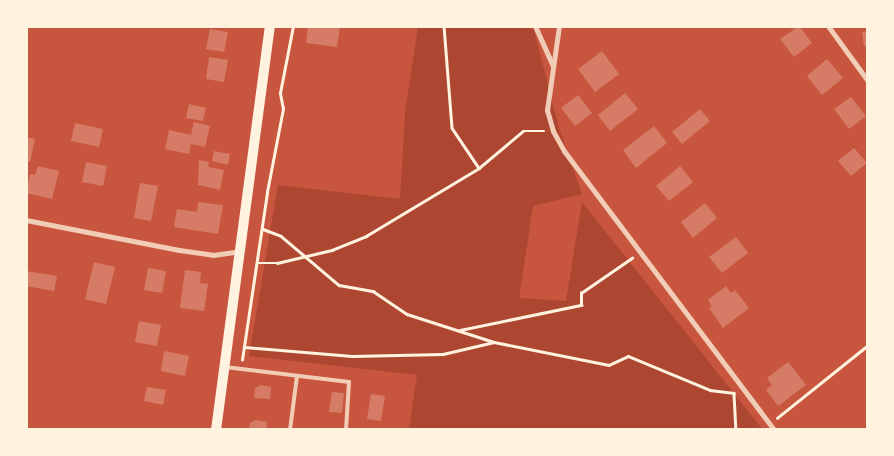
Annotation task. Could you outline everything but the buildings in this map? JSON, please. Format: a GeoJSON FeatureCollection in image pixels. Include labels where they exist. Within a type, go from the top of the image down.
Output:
{"type":"FeatureCollection","features":[{"type":"Feature","properties":{"kind":"main road"},"geometry":{"type":"LineString","coordinates":[[216,430],[270,26]]}},
{"type":"Feature","properties":{"kind":"street"},"geometry":{"type":"LineString","coordinates":[[535,26],[553,66]]}},
{"type":"Feature","properties":{"kind":"street"},"geometry":{"type":"LineString","coordinates":[[559,26],[548,110],[553,131],[640,253],[774,430]]}},
{"type":"Feature","properties":{"kind":"street"},"geometry":{"type":"LineString","coordinates":[[828,26],[868,81]]}},
{"type":"Feature","properties":{"kind":"street"},"geometry":{"type":"LineString","coordinates":[[26,220],[213,255],[240,251]]}},
{"type":"Feature","properties":{"kind":"lane"},"geometry":{"type":"LineString","coordinates":[[225,367],[349,382],[346,430]]}},
{"type":"Feature","properties":{"kind":"lane"},"geometry":{"type":"LineString","coordinates":[[290,430],[297,376]]}},
{"type":"Feature","properties":{"kind":"path"},"geometry":{"type":"LineString","coordinates":[[241,369],[283,109],[280,93],[293,26]]}},
{"type":"Feature","properties":{"kind":"path"},"geometry":{"type":"LineString","coordinates":[[444,26],[452,128],[479,168]]}},
{"type":"Feature","properties":{"kind":"path"},"geometry":{"type":"LineString","coordinates":[[258,263],[277,263],[303,258],[332,250],[366,236],[447,185],[479,168],[522,131],[553,131]]}},
{"type":"Feature","properties":{"kind":"path"},"geometry":{"type":"LineString","coordinates":[[263,229],[281,236],[303,258],[339,285],[373,291],[407,314],[494,342],[609,365],[628,356],[693,385],[734,393]]}},
{"type":"Feature","properties":{"kind":"path"},"geometry":{"type":"LineString","coordinates":[[459,330],[581,305],[582,292],[640,253]]}},
{"type":"Feature","properties":{"kind":"path"},"geometry":{"type":"LineString","coordinates":[[244,347],[352,356],[443,354],[494,342]]}},
{"type":"Feature","properties":{"kind":"path"},"geometry":{"type":"LineString","coordinates":[[770,424],[868,345]]}},
{"type":"Feature","properties":{"kind":"path"},"geometry":{"type":"LineString","coordinates":[[733,378],[736,430]]}},
{"type":"Feature","properties":{"kind":"shaded area"},"geometry":{"type":"Polygon","coordinates":[[[418,26],[533,26],[559,128],[582,194],[533,206],[519,298],[566,301],[582,202],[763,430],[409,430],[417,375],[249,356],[278,185],[400,199],[405,113],[418,26]]]}}]}
